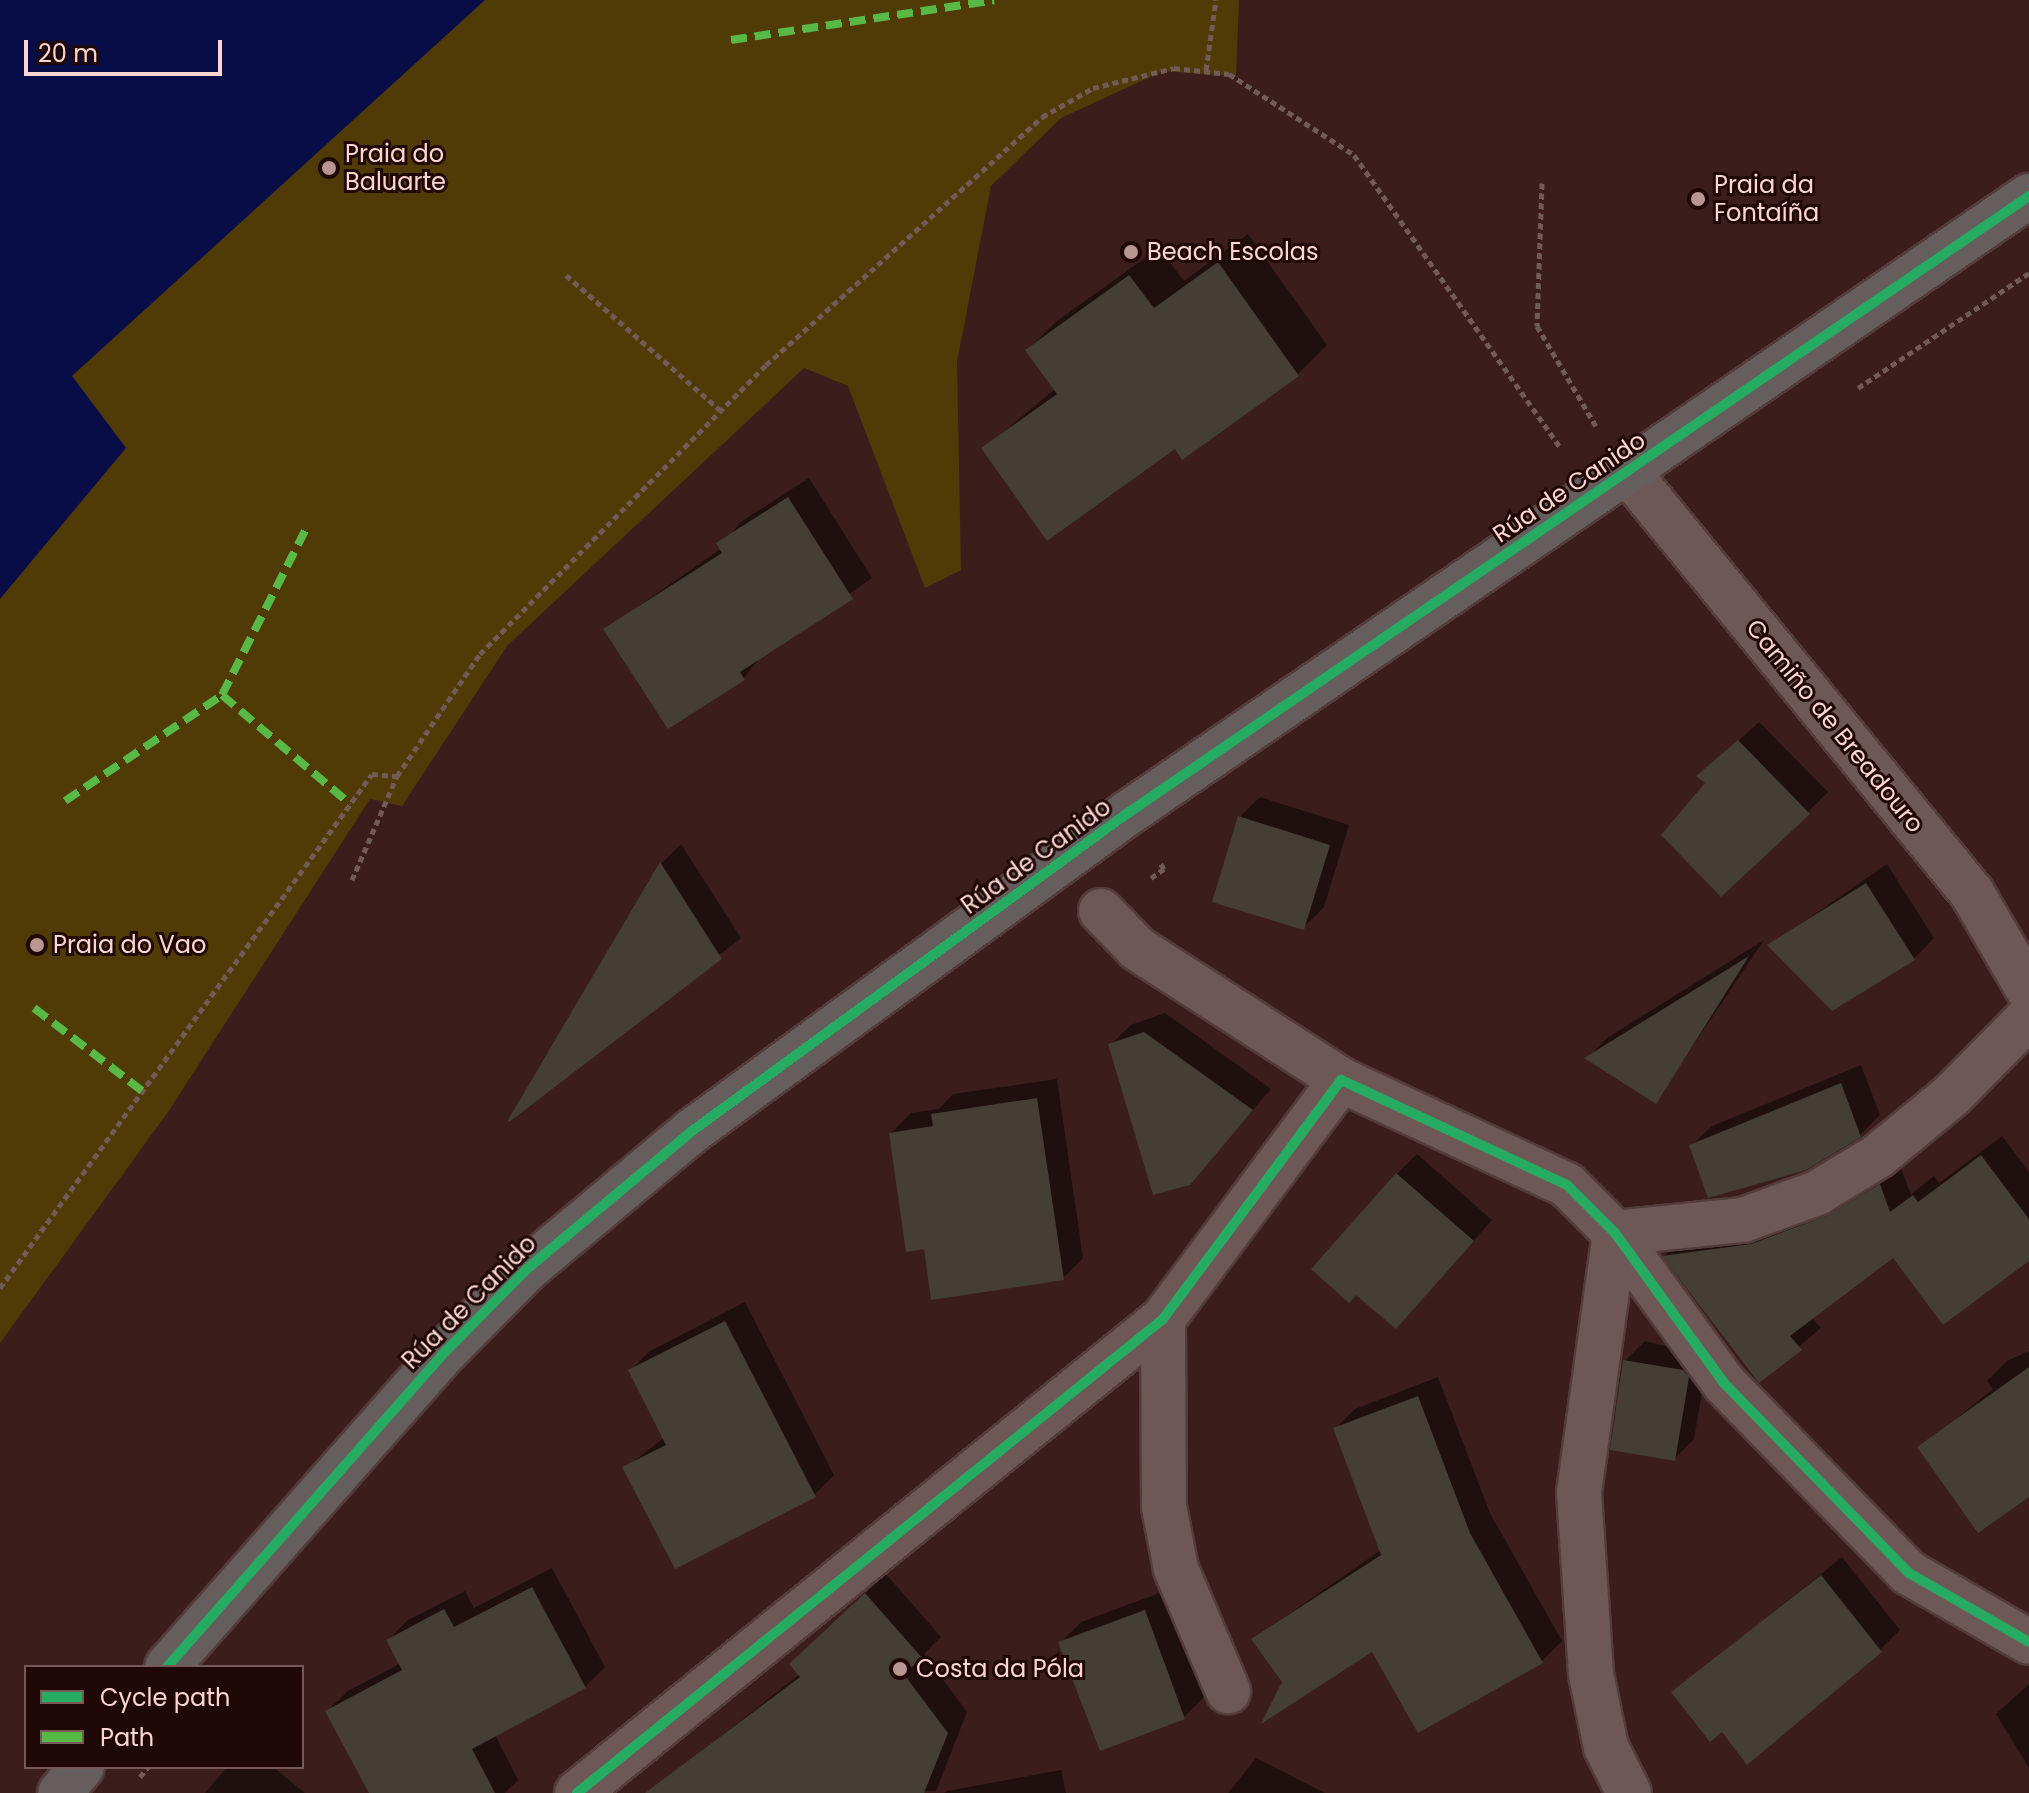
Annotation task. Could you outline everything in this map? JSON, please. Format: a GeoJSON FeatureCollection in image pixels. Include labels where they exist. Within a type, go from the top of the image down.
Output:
{"type":"FeatureCollection","features":[{"type":"Feature","properties":{"kind":"main road","name":"Rúa de Canido"},"geometry":{"type":"LineString","coordinates":[[169,1665],[365,1435],[527,1269],[605,1201],[1615,454],[2029,196]]}},
{"type":"Feature","properties":{"kind":"main road"},"geometry":{"type":"LineString","coordinates":[[60,1793],[80,1769]]}},
{"type":"Feature","properties":{"kind":"street","name":"Camiño de Breadouro"},"geometry":{"type":"LineString","coordinates":[[1615,454],[1972,893],[2029,991]]}},
{"type":"Feature","properties":{"kind":"street"},"geometry":{"type":"LineString","coordinates":[[1101,911],[1138,949],[1341,1080],[1567,1185],[1615,1233],[1724,1383],[1909,1573],[2029,1642]]}},
{"type":"Feature","properties":{"kind":"street"},"geometry":{"type":"LineString","coordinates":[[1615,1233],[1743,1220],[1817,1193],[1878,1156],[1952,1095],[2029,1017]]}},
{"type":"Feature","properties":{"kind":"street"},"geometry":{"type":"LineString","coordinates":[[577,1793],[1163,1319],[1341,1080]]}},
{"type":"Feature","properties":{"kind":"street"},"geometry":{"type":"LineString","coordinates":[[1615,1233],[1579,1493],[1591,1674],[1606,1747],[1629,1793]]}},
{"type":"Feature","properties":{"kind":"street"},"geometry":{"type":"LineString","coordinates":[[1163,1319],[1164,1507],[1176,1569],[1228,1691]]}},
{"type":"Feature","properties":{"kind":"path"},"geometry":{"type":"LineString","coordinates":[[1206,70],[1216,0]]}},
{"type":"Feature","properties":{"kind":"path"},"geometry":{"type":"LineString","coordinates":[[352,880],[397,776],[480,654],[720,410],[1042,117],[1132,75],[1206,70],[1229,74],[1294,110],[1354,155],[1568,458]]}},
{"type":"Feature","properties":{"kind":"path"},"geometry":{"type":"LineString","coordinates":[[1542,183],[1537,326],[1615,454]]}},
{"type":"Feature","properties":{"kind":"path"},"geometry":{"type":"LineString","coordinates":[[566,275],[720,410]]}},
{"type":"Feature","properties":{"kind":"path"},"geometry":{"type":"LineString","coordinates":[[0,1288],[372,774],[397,776]]}},
{"type":"Feature","properties":{"kind":"path"},"geometry":{"type":"LineString","coordinates":[[1154,854],[1167,845]]}},
{"type":"Feature","properties":{"kind":"shaded area"},"geometry":{"type":"Polygon","coordinates":[[[0,0],[1239,0],[1236,76],[1163,71],[1061,118],[991,186],[957,362],[961,570],[925,588],[848,386],[804,368],[507,646],[402,806],[370,799],[168,1112],[0,1343],[0,0]]]}},
{"type":"Feature","properties":{"kind":"shaded area"},"geometry":{"type":"Polygon","coordinates":[[[0,0],[485,0],[72,376],[126,448],[0,599],[0,0]]]}},
{"type":"Feature","properties":{"kind":"building"},"geometry":{"type":"Polygon","coordinates":[[[1218,262],[1299,376],[1182,460],[1175,449],[1047,541],[981,448],[1057,394],[1025,350],[1129,275],[1154,308],[1218,262]]]}},
{"type":"Feature","properties":{"kind":"building"},"geometry":{"type":"Polygon","coordinates":[[[788,497],[853,599],[740,672],[745,680],[668,729],[603,629],[722,553],[716,543],[788,497]]]}},
{"type":"Feature","properties":{"kind":"building"},"geometry":{"type":"Polygon","coordinates":[[[1738,740],[1810,814],[1721,897],[1661,835],[1705,783],[1696,776],[1738,740]]]}},
{"type":"Feature","properties":{"kind":"building"},"geometry":{"type":"Polygon","coordinates":[[[1238,816],[1330,845],[1304,930],[1212,902],[1238,816]]]}},
{"type":"Feature","properties":{"kind":"building"},"geometry":{"type":"Polygon","coordinates":[[[660,862],[722,959],[509,1122],[508,1120],[660,862]]]}},
{"type":"Feature","properties":{"kind":"building"},"geometry":{"type":"Polygon","coordinates":[[[1866,883],[1915,960],[1832,1011],[1767,945],[1866,883]]]}},
{"type":"Feature","properties":{"kind":"building"},"geometry":{"type":"Polygon","coordinates":[[[1749,956],[1656,1104],[1584,1058],[1749,956]]]}},
{"type":"Feature","properties":{"kind":"building"},"geometry":{"type":"Polygon","coordinates":[[[1144,1032],[1253,1110],[1190,1185],[1153,1195],[1108,1044],[1144,1032]]]}},
{"type":"Feature","properties":{"kind":"building"},"geometry":{"type":"Polygon","coordinates":[[[1841,1083],[1861,1137],[1806,1170],[1708,1198],[1689,1145],[1841,1083]]]}},
{"type":"Feature","properties":{"kind":"building"},"geometry":{"type":"Polygon","coordinates":[[[1037,1098],[1064,1280],[931,1300],[924,1249],[906,1252],[889,1133],[933,1126],[931,1114],[1037,1098]]]}},
{"type":"Feature","properties":{"kind":"building"},"geometry":{"type":"Polygon","coordinates":[[[1981,1155],[2029,1219],[2029,1261],[1943,1325],[1893,1258],[1790,1336],[1802,1350],[1759,1383],[1662,1256],[1751,1244],[1826,1216],[1880,1184],[1890,1212],[1913,1195],[1918,1202],[1981,1155]]]}},
{"type":"Feature","properties":{"kind":"building"},"geometry":{"type":"Polygon","coordinates":[[[1396,1173],[1474,1241],[1396,1329],[1356,1295],[1349,1303],[1311,1269],[1396,1173]]]}},
{"type":"Feature","properties":{"kind":"building"},"geometry":{"type":"Polygon","coordinates":[[[725,1321],[816,1497],[675,1569],[622,1467],[666,1445],[628,1370],[725,1321]]]}},
{"type":"Feature","properties":{"kind":"building"},"geometry":{"type":"Polygon","coordinates":[[[1623,1360],[1683,1370],[1689,1377],[1675,1461],[1610,1450],[1623,1360]]]}},
{"type":"Feature","properties":{"kind":"building"},"geometry":{"type":"Polygon","coordinates":[[[2029,1367],[2029,1497],[1978,1533],[1917,1447],[2029,1367]]]}},
{"type":"Feature","properties":{"kind":"building"},"geometry":{"type":"Polygon","coordinates":[[[1418,1396],[1470,1533],[1543,1663],[1418,1733],[1372,1652],[1261,1724],[1282,1682],[1251,1639],[1381,1555],[1333,1428],[1418,1396]]]}},
{"type":"Feature","properties":{"kind":"building"},"geometry":{"type":"Polygon","coordinates":[[[1821,1575],[1882,1652],[1747,1765],[1722,1732],[1710,1742],[1671,1692],[1821,1575]]]}},
{"type":"Feature","properties":{"kind":"building"},"geometry":{"type":"Polygon","coordinates":[[[532,1587],[586,1688],[472,1749],[495,1793],[369,1793],[325,1711],[402,1670],[386,1640],[444,1609],[454,1627],[532,1587]]]}},
{"type":"Feature","properties":{"kind":"building"},"geometry":{"type":"Polygon","coordinates":[[[865,1593],[923,1659],[903,1673],[948,1733],[924,1793],[645,1793],[800,1677],[789,1664],[865,1593]]]}},
{"type":"Feature","properties":{"kind":"building"},"geometry":{"type":"Polygon","coordinates":[[[1145,1610],[1185,1719],[1100,1751],[1058,1642],[1145,1610]]]}},
{"type":"Feature","properties":{"kind":"marked path"},"geometry":{"type":"LineString","coordinates":[[731,40],[994,0]]}},
{"type":"Feature","properties":{"kind":"marked path"},"geometry":{"type":"LineString","coordinates":[[65,801],[222,695],[307,527]]}},
{"type":"Feature","properties":{"kind":"marked path"},"geometry":{"type":"LineString","coordinates":[[222,695],[350,804]]}},
{"type":"Feature","properties":{"kind":"marked path"},"geometry":{"type":"LineString","coordinates":[[34,1008],[142,1091]]}},
{"type":"Feature","properties":{"kind":"cycle path"},"geometry":{"type":"LineString","coordinates":[[169,1665],[446,1351],[527,1269],[692,1131],[1125,815],[2029,196]]}},
{"type":"Feature","properties":{"kind":"cycle path"},"geometry":{"type":"LineString","coordinates":[[577,1793],[1163,1319],[1341,1080],[1567,1185],[1615,1233],[1724,1383],[1909,1573],[2029,1642]]}},
{"type":"Feature","properties":{"kind":"place","name":"Praia do Baluarte"},"geometry":{"type":"Point","coordinates":[329,168]}},
{"type":"Feature","properties":{"kind":"place","name":"Praia da Fontaíña"},"geometry":{"type":"Point","coordinates":[1698,199]}},
{"type":"Feature","properties":{"kind":"place","name":"Beach Escolas"},"geometry":{"type":"Point","coordinates":[1131,252]}},
{"type":"Feature","properties":{"kind":"place","name":"Praia do Vao"},"geometry":{"type":"Point","coordinates":[37,945]}},
{"type":"Feature","properties":{"kind":"place","name":"Costa da Póla"},"geometry":{"type":"Point","coordinates":[900,1669]}}]}
